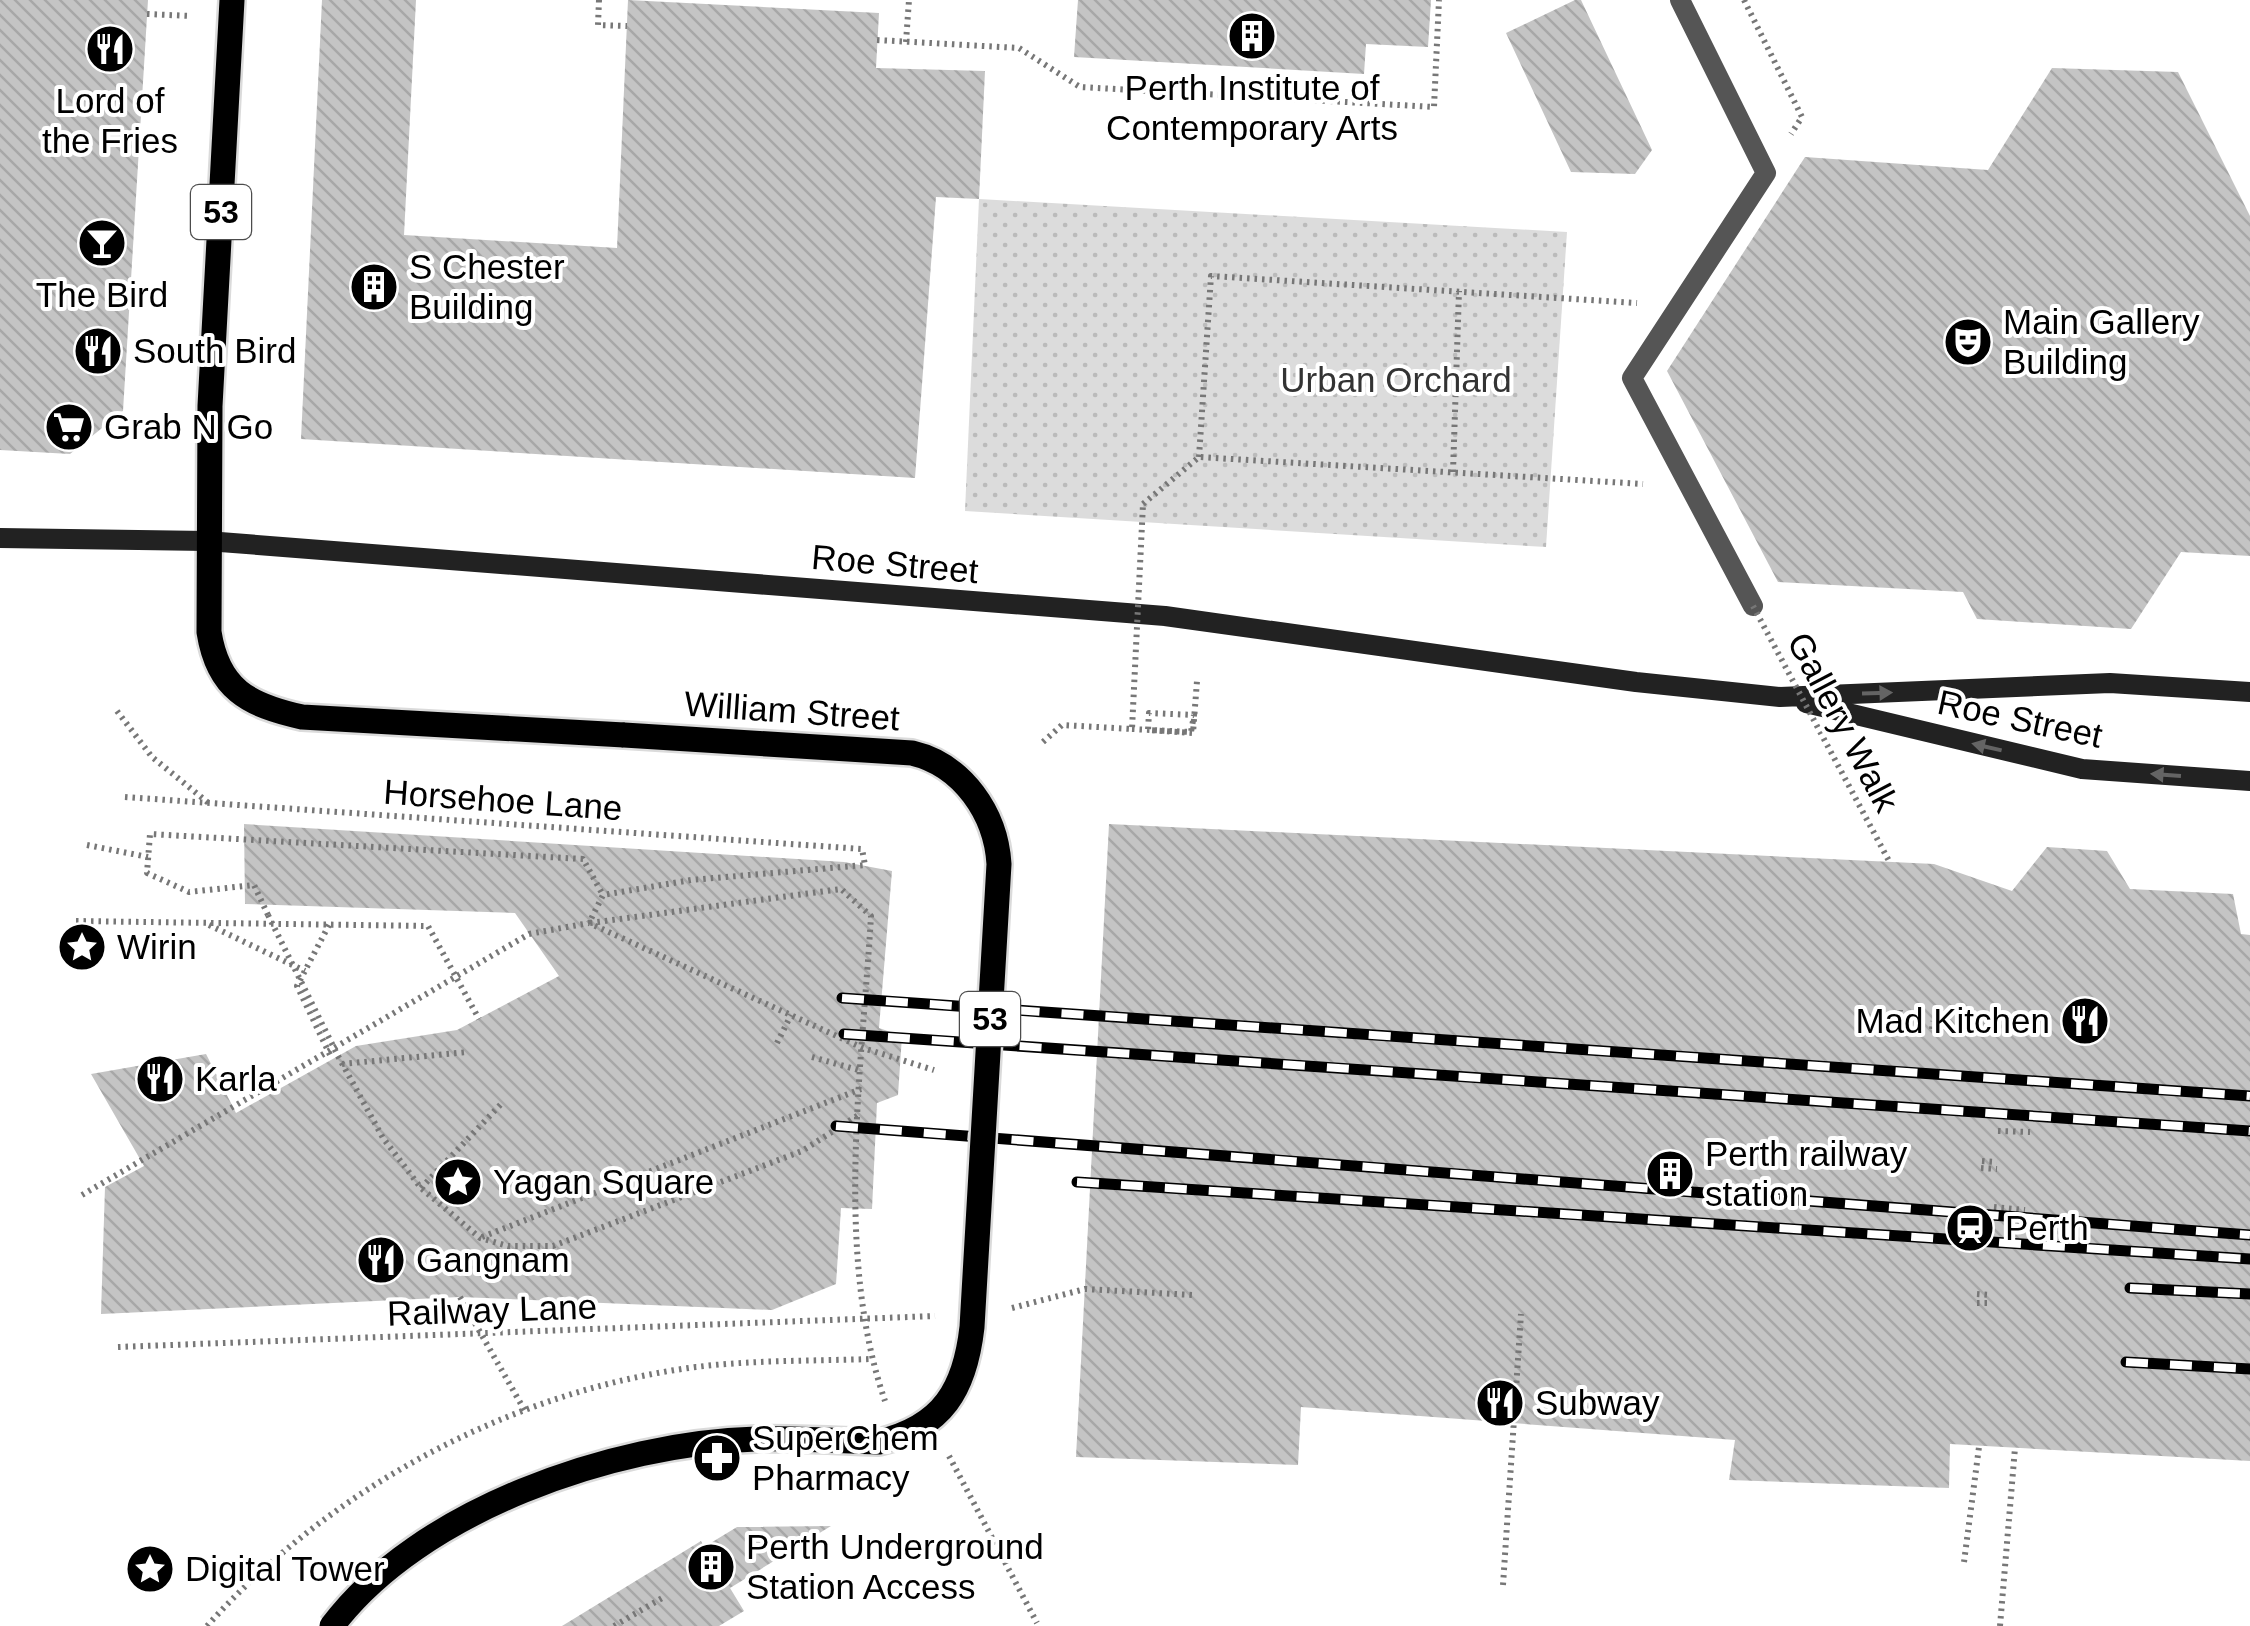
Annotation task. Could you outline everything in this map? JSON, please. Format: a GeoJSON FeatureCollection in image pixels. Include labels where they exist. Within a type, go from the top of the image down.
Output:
{"type":"FeatureCollection","features":[{"type":"Feature","properties":{"kind":"main road","name":"William Street"},"geometry":{"type":"LineString","coordinates":[[232,0],[208,541],[208,632],[214,662],[237,691],[274,710],[302,717],[927,756],[951,770],[979,802],[998,851],[972,1326],[965,1373],[946,1404],[914,1430],[879,1442],[754,1439],[677,1448],[592,1468],[502,1501],[425,1539],[383,1572],[332,1626]]}},
{"type":"Feature","properties":{"kind":"main road","name":"Roe Street"},"geometry":{"type":"LineString","coordinates":[[0,538],[208,541],[1165,616],[1636,682],[1780,697],[2082,769],[2250,781]]}},
{"type":"Feature","properties":{"kind":"main road","name":"Roe Street"},"geometry":{"type":"LineString","coordinates":[[1780,697],[2110,683],[2250,692]]}},
{"type":"Feature","properties":{"kind":"street"},"geometry":{"type":"LineString","coordinates":[[1680,0],[1766,173],[1632,378],[1753,606]]}},
{"type":"Feature","properties":{"kind":"path"},"geometry":{"type":"LineString","coordinates":[[599,0],[598,25],[627,26]]}},
{"type":"Feature","properties":{"kind":"path"},"geometry":{"type":"LineString","coordinates":[[906,42],[909,0]]}},
{"type":"Feature","properties":{"kind":"path"},"geometry":{"type":"LineString","coordinates":[[877,40],[1019,48],[1080,87],[1434,107],[1440,0]]}},
{"type":"Feature","properties":{"kind":"path"},"geometry":{"type":"LineString","coordinates":[[1744,0],[1802,117],[1766,173]]}},
{"type":"Feature","properties":{"kind":"path"},"geometry":{"type":"LineString","coordinates":[[1199,457],[1210,276],[1680,306]]}},
{"type":"Feature","properties":{"kind":"path"},"geometry":{"type":"LineString","coordinates":[[1452,472],[1459,291]]}},
{"type":"Feature","properties":{"kind":"path"},"geometry":{"type":"LineString","coordinates":[[1132,729],[1143,504],[1199,457],[1689,487]]}},
{"type":"Feature","properties":{"kind":"path","name":"Gallery Walk"},"geometry":{"type":"LineString","coordinates":[[1753,606],[1889,861]]}},
{"type":"Feature","properties":{"kind":"path"},"geometry":{"type":"LineString","coordinates":[[1043,742],[1062,725],[1132,729],[1152,730],[1172,731],[1192,732],[1194,715],[1149,713],[1148,730],[1192,733],[1197,680]]}},
{"type":"Feature","properties":{"kind":"path"},"geometry":{"type":"LineString","coordinates":[[118,710],[152,757],[212,806]]}},
{"type":"Feature","properties":{"kind":"path","name":"Horsehoe Lane"},"geometry":{"type":"LineString","coordinates":[[126,797],[862,849],[865,865],[691,880],[603,895]]}},
{"type":"Feature","properties":{"kind":"path"},"geometry":{"type":"LineString","coordinates":[[589,923],[603,895],[583,859],[150,834],[147,874],[189,892],[254,885],[338,1060],[383,1138],[422,1188],[480,1238],[508,1246],[553,1246],[802,1151],[860,1114]]}},
{"type":"Feature","properties":{"kind":"path"},"geometry":{"type":"LineString","coordinates":[[87,845],[148,858]]}},
{"type":"Feature","properties":{"kind":"path"},"geometry":{"type":"LineString","coordinates":[[82,1195],[529,934],[840,889],[871,916],[854,1237],[871,1360],[888,1409]]}},
{"type":"Feature","properties":{"kind":"path"},"geometry":{"type":"LineString","coordinates":[[76,921],[428,926],[479,1019]]}},
{"type":"Feature","properties":{"kind":"path"},"geometry":{"type":"LineString","coordinates":[[203,922],[305,971]]}},
{"type":"Feature","properties":{"kind":"path"},"geometry":{"type":"LineString","coordinates":[[589,923],[863,1048],[919,1069],[934,1070]]}},
{"type":"Feature","properties":{"kind":"path"},"geometry":{"type":"LineString","coordinates":[[330,925],[298,986],[328,1050],[338,1060],[468,1052]]}},
{"type":"Feature","properties":{"kind":"path"},"geometry":{"type":"LineString","coordinates":[[778,1042],[791,1015]]}},
{"type":"Feature","properties":{"kind":"path"},"geometry":{"type":"LineString","coordinates":[[812,1057],[862,1071]]}},
{"type":"Feature","properties":{"kind":"path"},"geometry":{"type":"LineString","coordinates":[[480,1238],[861,1089]]}},
{"type":"Feature","properties":{"kind":"path"},"geometry":{"type":"LineString","coordinates":[[422,1188],[502,1103]]}},
{"type":"Feature","properties":{"kind":"path"},"geometry":{"type":"LineString","coordinates":[[1998,1131],[2030,1132]]}},
{"type":"Feature","properties":{"kind":"path"},"geometry":{"type":"LineString","coordinates":[[1982,1164],[1997,1166]]}},
{"type":"Feature","properties":{"kind":"path"},"geometry":{"type":"LineString","coordinates":[[1994,1207],[2026,1210]]}},
{"type":"Feature","properties":{"kind":"path"},"geometry":{"type":"LineString","coordinates":[[1010,1308],[1085,1289],[1193,1296]]}},
{"type":"Feature","properties":{"kind":"path"},"geometry":{"type":"LineString","coordinates":[[460,1297],[525,1411]]}},
{"type":"Feature","properties":{"kind":"path"},"geometry":{"type":"LineString","coordinates":[[1977,1298],[1991,1299]]}},
{"type":"Feature","properties":{"kind":"path"},"geometry":{"type":"LineString","coordinates":[[1503,1585],[1521,1314]]}},
{"type":"Feature","properties":{"kind":"path","name":"Railway Lane"},"geometry":{"type":"LineString","coordinates":[[118,1347],[938,1316]]}},
{"type":"Feature","properties":{"kind":"path"},"geometry":{"type":"LineString","coordinates":[[1964,1562],[1979,1446]]}},
{"type":"Feature","properties":{"kind":"path"},"geometry":{"type":"LineString","coordinates":[[2000,1626],[2015,1448]]}},
{"type":"Feature","properties":{"kind":"path"},"geometry":{"type":"LineString","coordinates":[[939,1450],[954,1458],[1037,1623]]}},
{"type":"Feature","properties":{"kind":"path"},"geometry":{"type":"LineString","coordinates":[[248,1562],[255,1573]]}},
{"type":"Feature","properties":{"kind":"path"},"geometry":{"type":"LineString","coordinates":[[614,1626],[664,1597]]}},
{"type":"Feature","properties":{"kind":"green space","name":"Urban Orchard"},"geometry":{"type":"Polygon","coordinates":[[[979,199],[1567,232],[1546,547],[965,511],[979,199]]]}},
{"type":"Feature","properties":{"kind":"building"},"geometry":{"type":"Polygon","coordinates":[[[0,0],[148,0],[123,411],[70,454],[0,450],[0,0]]]}},
{"type":"Feature","properties":{"kind":"building"},"geometry":{"type":"Polygon","coordinates":[[[322,0],[416,0],[404,235],[617,248],[628,0],[879,13],[876,68],[985,71],[979,199],[936,197],[915,478],[301,439],[322,0]]]}},
{"type":"Feature","properties":{"kind":"building","name":"Perth Institute of Contemporary Arts"},"geometry":{"type":"Polygon","coordinates":[[[1078,0],[1431,0],[1428,47],[1366,44],[1364,74],[1074,57],[1078,0]]]}},
{"type":"Feature","properties":{"kind":"building"},"geometry":{"type":"Polygon","coordinates":[[[1581,0],[1652,150],[1635,174],[1571,172],[1506,33],[1581,0]]]}},
{"type":"Feature","properties":{"kind":"building","name":"Main Gallery Building"},"geometry":{"type":"Polygon","coordinates":[[[2052,68],[2178,72],[2250,216],[2250,556],[2181,552],[2131,629],[1977,619],[1963,592],[1778,582],[1667,371],[1805,157],[1988,170],[2052,68]]]}},
{"type":"Feature","properties":{"kind":"building"},"geometry":{"type":"Polygon","coordinates":[[[244,824],[844,862],[892,871],[879,1028],[902,1036],[898,1095],[877,1103],[872,1209],[841,1208],[836,1284],[772,1310],[460,1297],[101,1314],[105,1187],[144,1166],[91,1074],[206,1054],[236,1113],[356,1046],[457,1030],[559,976],[515,913],[245,904],[244,824]]]}},
{"type":"Feature","properties":{"kind":"building","name":"Perth railway station"},"geometry":{"type":"Polygon","coordinates":[[[1109,824],[1934,864],[2012,891],[2047,847],[2107,851],[2130,889],[2233,894],[2241,934],[2250,935],[2250,1461],[1950,1444],[1949,1488],[1729,1480],[1735,1440],[1301,1407],[1298,1465],[1076,1457],[1109,824]]]}},
{"type":"Feature","properties":{"kind":"building","name":"Perth Underground Station Access"},"geometry":{"type":"Polygon","coordinates":[[[831,1526],[730,1588],[744,1611],[719,1626],[562,1626],[701,1541],[704,1547],[737,1527],[831,1526]]]}},
{"type":"Feature","properties":{"kind":"railway"},"geometry":{"type":"LineString","coordinates":[[842,998],[2250,1096]]}},
{"type":"Feature","properties":{"kind":"railway"},"geometry":{"type":"LineString","coordinates":[[844,1034],[2250,1131]]}},
{"type":"Feature","properties":{"kind":"railway"},"geometry":{"type":"LineString","coordinates":[[836,1126],[2250,1235]]}},
{"type":"Feature","properties":{"kind":"railway"},"geometry":{"type":"LineString","coordinates":[[1077,1182],[2250,1259]]}},
{"type":"Feature","properties":{"kind":"railway"},"geometry":{"type":"LineString","coordinates":[[2130,1288],[2250,1294]]}},
{"type":"Feature","properties":{"kind":"railway"},"geometry":{"type":"LineString","coordinates":[[2126,1362],[2250,1369]]}},
{"type":"Feature","properties":{"kind":"place","name":"Perth Institute of Contemporary Arts"},"geometry":{"type":"Point","coordinates":[1252,36]}},
{"type":"Feature","properties":{"kind":"place","name":"Lord of the Fries"},"geometry":{"type":"Point","coordinates":[110,49]}},
{"type":"Feature","properties":{"kind":"place","name":"The Bird"},"geometry":{"type":"Point","coordinates":[102,243]}},
{"type":"Feature","properties":{"kind":"place","name":"S Chester Building"},"geometry":{"type":"Point","coordinates":[374,287]}},
{"type":"Feature","properties":{"kind":"place","name":"Main Gallery Building"},"geometry":{"type":"Point","coordinates":[1968,342]}},
{"type":"Feature","properties":{"kind":"place","name":"South Bird"},"geometry":{"type":"Point","coordinates":[98,351]}},
{"type":"Feature","properties":{"kind":"place","name":"Grab N Go"},"geometry":{"type":"Point","coordinates":[69,427]}},
{"type":"Feature","properties":{"kind":"place","name":"Wirin"},"geometry":{"type":"Point","coordinates":[82,947]}},
{"type":"Feature","properties":{"kind":"place","name":"Mad Kitchen"},"geometry":{"type":"Point","coordinates":[2085,1021]}},
{"type":"Feature","properties":{"kind":"place","name":"Karla"},"geometry":{"type":"Point","coordinates":[160,1079]}},
{"type":"Feature","properties":{"kind":"place","name":"Perth railway station"},"geometry":{"type":"Point","coordinates":[1670,1174]}},
{"type":"Feature","properties":{"kind":"place","name":"Yagan Square"},"geometry":{"type":"Point","coordinates":[458,1182]}},
{"type":"Feature","properties":{"kind":"place","name":"Perth"},"geometry":{"type":"Point","coordinates":[1970,1228]}},
{"type":"Feature","properties":{"kind":"place","name":"Gangnam"},"geometry":{"type":"Point","coordinates":[381,1260]}},
{"type":"Feature","properties":{"kind":"place","name":"Subway"},"geometry":{"type":"Point","coordinates":[1500,1403]}},
{"type":"Feature","properties":{"kind":"place","name":"SuperChem Pharmacy"},"geometry":{"type":"Point","coordinates":[717,1458]}},
{"type":"Feature","properties":{"kind":"place","name":"Perth Underground Station Access"},"geometry":{"type":"Point","coordinates":[711,1567]}},
{"type":"Feature","properties":{"kind":"place","name":"Digital Tower"},"geometry":{"type":"Point","coordinates":[150,1569]}}]}
